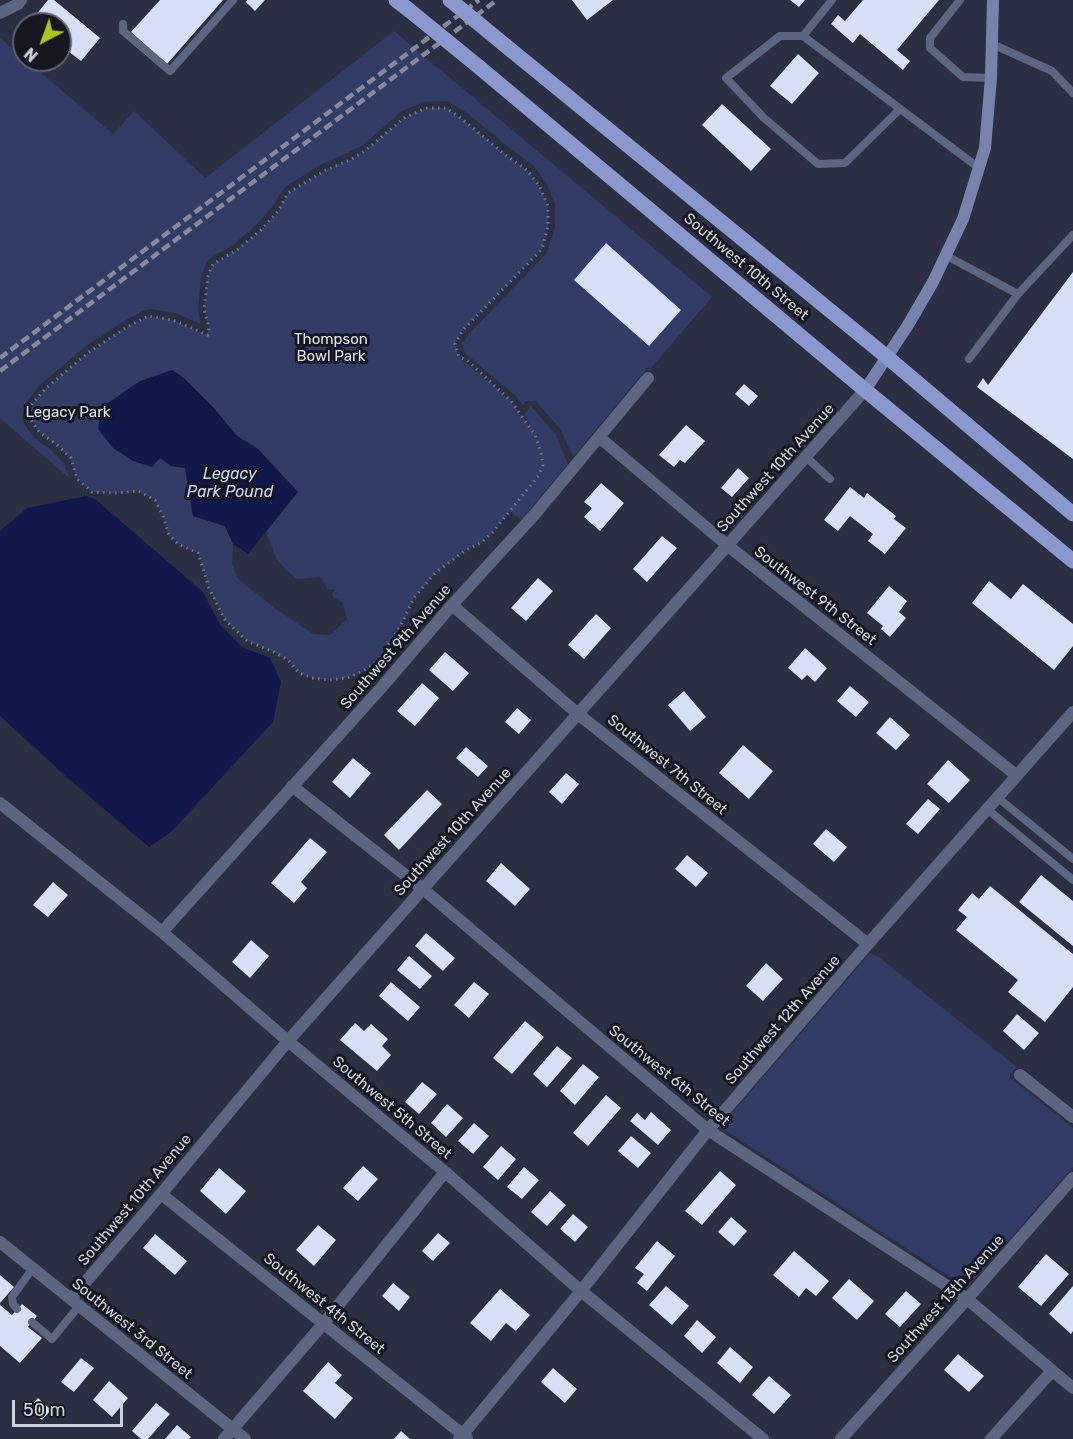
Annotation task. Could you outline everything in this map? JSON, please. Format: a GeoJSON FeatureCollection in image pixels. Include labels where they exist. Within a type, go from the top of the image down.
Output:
{"type":"FeatureCollection","features":[{"type":"Feature","properties":{"kind":"main road","name":"Southwest 10th Street"},"geometry":{"type":"LineString","coordinates":[[396,0],[1073,561]]}},
{"type":"Feature","properties":{"kind":"main road","name":"Southwest 10th Street"},"geometry":{"type":"LineString","coordinates":[[450,0],[887,357],[1073,514]]}},
{"type":"Feature","properties":{"kind":"street"},"geometry":{"type":"LineString","coordinates":[[0,13],[18,4],[21,0]]}},
{"type":"Feature","properties":{"kind":"street"},"geometry":{"type":"LineString","coordinates":[[865,390],[913,317],[963,219],[985,148],[992,78],[993,0]]}},
{"type":"Feature","properties":{"kind":"street","name":"Southwest 9th Avenue"},"geometry":{"type":"LineString","coordinates":[[162,932],[535,514],[648,378]]}},
{"type":"Feature","properties":{"kind":"street","name":"Southwest 10th Avenue"},"geometry":{"type":"LineString","coordinates":[[75,1302],[288,1041],[865,390]]}},
{"type":"Feature","properties":{"kind":"street","name":"Southwest 9th Street"},"geometry":{"type":"LineString","coordinates":[[599,436],[727,545],[1016,775]]}},
{"type":"Feature","properties":{"kind":"street","name":"Southwest 7th Street"},"geometry":{"type":"LineString","coordinates":[[452,605],[578,714],[868,944]]}},
{"type":"Feature","properties":{"kind":"street","name":"Southwest 12th Avenue"},"geometry":{"type":"LineString","coordinates":[[463,1438],[708,1130],[868,944],[1073,712]]}},
{"type":"Feature","properties":{"kind":"street","name":"Southwest 6th Street"},"geometry":{"type":"LineString","coordinates":[[292,786],[423,888],[708,1130],[967,1299],[1073,1388]]}},
{"type":"Feature","properties":{"kind":"street","name":"Southwest 5th Street"},"geometry":{"type":"LineString","coordinates":[[0,803],[162,932],[445,1172],[581,1291],[763,1439]]}},
{"type":"Feature","properties":{"kind":"street"},"geometry":{"type":"LineString","coordinates":[[1020,1075],[1073,1117]]}},
{"type":"Feature","properties":{"kind":"street"},"geometry":{"type":"LineString","coordinates":[[224,1439],[324,1323],[445,1172]]}},
{"type":"Feature","properties":{"kind":"street","name":"Southwest 13th Avenue"},"geometry":{"type":"LineString","coordinates":[[841,1439],[1073,1178]]}},
{"type":"Feature","properties":{"kind":"street","name":"Southwest 4th Street"},"geometry":{"type":"LineString","coordinates":[[161,1194],[324,1323],[463,1438]]}},
{"type":"Feature","properties":{"kind":"street","name":"Southwest 3rd Street"},"geometry":{"type":"LineString","coordinates":[[0,1242],[245,1439]]}},
{"type":"Feature","properties":{"kind":"street"},"geometry":{"type":"LineString","coordinates":[[990,1439],[1052,1371]]}},
{"type":"Feature","properties":{"kind":"lane"},"geometry":{"type":"LineString","coordinates":[[123,24],[123,31],[170,71],[233,0]]}},
{"type":"Feature","properties":{"kind":"lane"},"geometry":{"type":"LineString","coordinates":[[802,36],[832,0]]}},
{"type":"Feature","properties":{"kind":"lane"},"geometry":{"type":"LineString","coordinates":[[960,0],[930,38],[930,48],[963,76],[992,78]]}},
{"type":"Feature","properties":{"kind":"lane"},"geometry":{"type":"LineString","coordinates":[[900,109],[845,163],[818,164],[764,118],[726,78],[780,36],[802,36],[900,109],[979,168]]}},
{"type":"Feature","properties":{"kind":"lane"},"geometry":{"type":"LineString","coordinates":[[992,44],[1052,71],[1073,93]]}},
{"type":"Feature","properties":{"kind":"lane"},"geometry":{"type":"LineString","coordinates":[[969,359],[1018,294],[1073,235]]}},
{"type":"Feature","properties":{"kind":"lane"},"geometry":{"type":"LineString","coordinates":[[945,255],[1018,294]]}},
{"type":"Feature","properties":{"kind":"lane"},"geometry":{"type":"LineString","coordinates":[[806,457],[830,479]]}},
{"type":"Feature","properties":{"kind":"lane"},"geometry":{"type":"LineString","coordinates":[[997,797],[1073,859]]}},
{"type":"Feature","properties":{"kind":"lane"},"geometry":{"type":"LineString","coordinates":[[987,809],[1073,880]]}},
{"type":"Feature","properties":{"kind":"lane"},"geometry":{"type":"LineString","coordinates":[[17,1309],[12,1297],[33,1268]]}},
{"type":"Feature","properties":{"kind":"lane"},"geometry":{"type":"LineString","coordinates":[[32,1322],[52,1339],[75,1302]]}},
{"type":"Feature","properties":{"kind":"path"},"geometry":{"type":"LineString","coordinates":[[426,108],[446,108],[528,171],[540,187],[548,206],[549,226],[542,249],[463,330],[455,344],[459,357],[467,360],[511,401],[535,435],[543,465],[539,475],[501,523],[481,543],[466,550],[435,573],[414,598],[401,625],[378,661],[347,678],[330,680],[312,678],[299,673],[288,660],[247,641],[234,630],[225,620],[209,588],[198,553],[178,544],[169,536],[155,500],[138,491],[92,492],[77,479],[71,458],[39,432],[29,417],[32,404],[45,389],[89,352],[148,316],[173,320],[208,335],[204,310],[208,276],[213,264],[237,250],[261,230],[278,211],[288,193],[324,171],[366,150],[404,118],[426,108]]}},
{"type":"Feature","properties":{"kind":"green space"},"geometry":{"type":"Polygon","coordinates":[[[394,31],[712,297],[650,369],[648,367],[573,457],[561,430],[536,401],[526,401],[523,405],[516,396],[465,353],[462,344],[546,254],[555,228],[555,205],[547,184],[533,165],[466,112],[447,101],[423,102],[402,111],[363,145],[320,165],[285,187],[256,225],[233,245],[210,258],[201,277],[198,310],[201,324],[175,313],[145,310],[86,346],[40,385],[26,403],[22,416],[23,422],[34,438],[64,463],[69,478],[0,418],[0,38],[12,48],[12,72],[40,72],[113,134],[134,111],[205,178],[394,31]]]}},
{"type":"Feature","properties":{"kind":"green space","name":"Thompson Bowl Park"},"geometry":{"type":"Polygon","coordinates":[[[426,108],[446,108],[528,171],[540,187],[548,206],[548,226],[542,249],[463,330],[455,344],[459,357],[511,401],[532,430],[524,414],[531,406],[556,435],[568,464],[521,520],[510,511],[481,543],[466,550],[435,573],[414,598],[401,625],[378,661],[347,678],[330,680],[312,678],[299,673],[288,660],[274,652],[247,641],[225,620],[209,588],[198,553],[178,544],[169,535],[155,500],[137,491],[92,492],[77,479],[71,458],[39,432],[29,417],[32,404],[45,389],[89,352],[148,316],[173,320],[207,335],[209,327],[204,310],[208,276],[213,264],[237,250],[261,230],[278,211],[288,193],[324,171],[366,150],[404,118],[426,108]],[[172,370],[160,458],[171,466],[185,468],[193,516],[225,526],[233,544],[232,564],[238,579],[313,634],[330,635],[347,619],[343,603],[334,598],[332,594],[335,589],[328,590],[321,577],[297,579],[287,571],[277,560],[266,531],[298,492],[258,449],[237,436],[213,407],[185,379],[172,370]]]}},
{"type":"Feature","properties":{"kind":"green space"},"geometry":{"type":"Polygon","coordinates":[[[870,953],[880,958],[1017,1067],[1009,1077],[1073,1128],[1073,1167],[967,1288],[720,1127],[870,953]]]}},
{"type":"Feature","properties":{"kind":"water","name":"Legacy Park Pound"},"geometry":{"type":"Polygon","coordinates":[[[172,370],[185,379],[213,407],[237,436],[258,449],[298,492],[248,554],[233,544],[225,526],[193,516],[185,468],[171,466],[160,458],[152,467],[133,461],[113,448],[98,429],[102,407],[140,381],[172,370]]]}},
{"type":"Feature","properties":{"kind":"water"},"geometry":{"type":"Polygon","coordinates":[[[86,496],[95,499],[203,592],[220,625],[242,647],[270,658],[281,682],[273,722],[171,832],[149,847],[70,780],[0,716],[0,531],[27,508],[86,496]]]}},
{"type":"Feature","properties":{"kind":"building"},"geometry":{"type":"Polygon","coordinates":[[[48,0],[54,0],[69,12],[38,12],[48,0]]]}},
{"type":"Feature","properties":{"kind":"building"},"geometry":{"type":"Polygon","coordinates":[[[160,0],[223,0],[167,64],[131,32],[160,0]]]}},
{"type":"Feature","properties":{"kind":"building"},"geometry":{"type":"Polygon","coordinates":[[[247,0],[265,0],[255,11],[246,2],[247,0]]]}},
{"type":"Feature","properties":{"kind":"building"},"geometry":{"type":"Polygon","coordinates":[[[572,0],[613,0],[587,20],[572,0]]]}},
{"type":"Feature","properties":{"kind":"building"},"geometry":{"type":"Polygon","coordinates":[[[790,0],[805,0],[799,7],[790,0]]]}},
{"type":"Feature","properties":{"kind":"building"},"geometry":{"type":"Polygon","coordinates":[[[863,0],[939,0],[897,50],[910,61],[903,70],[860,34],[853,43],[831,24],[838,15],[845,21],[863,0]]]}},
{"type":"Feature","properties":{"kind":"building"},"geometry":{"type":"Polygon","coordinates":[[[72,15],[100,38],[81,61],[72,54],[72,15]]]}},
{"type":"Feature","properties":{"kind":"building"},"geometry":{"type":"Polygon","coordinates":[[[798,54],[819,73],[792,104],[770,86],[798,54]]]}},
{"type":"Feature","properties":{"kind":"building"},"geometry":{"type":"Polygon","coordinates":[[[722,104],[771,149],[751,171],[702,125],[722,104]]]}},
{"type":"Feature","properties":{"kind":"building"},"geometry":{"type":"Polygon","coordinates":[[[606,243],[681,310],[649,346],[574,280],[606,243]]]}},
{"type":"Feature","properties":{"kind":"building"},"geometry":{"type":"Polygon","coordinates":[[[1073,272],[1073,459],[977,387],[983,378],[988,385],[1073,272]]]}},
{"type":"Feature","properties":{"kind":"building"},"geometry":{"type":"Polygon","coordinates":[[[744,384],[758,396],[749,406],[735,394],[744,384]]]}},
{"type":"Feature","properties":{"kind":"building"},"geometry":{"type":"Polygon","coordinates":[[[686,425],[705,441],[685,463],[680,460],[674,467],[659,455],[686,425]]]}},
{"type":"Feature","properties":{"kind":"building"},"geometry":{"type":"Polygon","coordinates":[[[738,468],[749,478],[732,497],[721,488],[738,468]]]}},
{"type":"Feature","properties":{"kind":"building"},"geometry":{"type":"Polygon","coordinates":[[[601,483],[624,503],[600,531],[584,517],[592,508],[584,502],[601,483]]]}},
{"type":"Feature","properties":{"kind":"building"},"geometry":{"type":"Polygon","coordinates":[[[850,487],[864,498],[867,493],[896,516],[894,519],[906,528],[885,554],[868,541],[873,534],[850,516],[838,531],[824,520],[850,487]]]}},
{"type":"Feature","properties":{"kind":"building"},"geometry":{"type":"Polygon","coordinates":[[[662,536],[677,548],[647,582],[633,569],[662,536]]]}},
{"type":"Feature","properties":{"kind":"building"},"geometry":{"type":"Polygon","coordinates":[[[538,578],[553,591],[526,621],[511,608],[538,578]]]}},
{"type":"Feature","properties":{"kind":"building"},"geometry":{"type":"Polygon","coordinates":[[[989,581],[1011,599],[1023,584],[1073,624],[1073,646],[1054,670],[972,603],[989,581]]]}},
{"type":"Feature","properties":{"kind":"building"},"geometry":{"type":"Polygon","coordinates":[[[889,586],[907,601],[899,612],[906,618],[890,637],[881,629],[883,626],[867,613],[889,586]]]}},
{"type":"Feature","properties":{"kind":"building"},"geometry":{"type":"Polygon","coordinates":[[[596,614],[611,628],[584,659],[568,645],[596,614]]]}},
{"type":"Feature","properties":{"kind":"building"},"geometry":{"type":"Polygon","coordinates":[[[805,648],[827,668],[815,682],[807,675],[802,680],[788,668],[805,648]]]}},
{"type":"Feature","properties":{"kind":"building"},"geometry":{"type":"Polygon","coordinates":[[[445,652],[469,673],[453,691],[429,670],[445,652]]]}},
{"type":"Feature","properties":{"kind":"building"},"geometry":{"type":"Polygon","coordinates":[[[422,683],[439,698],[415,726],[397,711],[422,683]]]}},
{"type":"Feature","properties":{"kind":"building"},"geometry":{"type":"Polygon","coordinates":[[[850,686],[869,702],[856,717],[837,701],[850,686]]]}},
{"type":"Feature","properties":{"kind":"building"},"geometry":{"type":"Polygon","coordinates":[[[684,691],[706,717],[690,731],[668,705],[684,691]]]}},
{"type":"Feature","properties":{"kind":"building"},"geometry":{"type":"Polygon","coordinates":[[[517,708],[531,720],[519,734],[505,722],[517,708]]]}},
{"type":"Feature","properties":{"kind":"building"},"geometry":{"type":"Polygon","coordinates":[[[890,717],[910,735],[896,750],[876,733],[890,717]]]}},
{"type":"Feature","properties":{"kind":"building"},"geometry":{"type":"Polygon","coordinates":[[[743,745],[773,771],[749,799],[719,773],[743,745]]]}},
{"type":"Feature","properties":{"kind":"building"},"geometry":{"type":"Polygon","coordinates":[[[466,747],[488,766],[478,777],[456,758],[466,747]]]}},
{"type":"Feature","properties":{"kind":"building"},"geometry":{"type":"Polygon","coordinates":[[[353,758],[371,773],[350,798],[332,782],[353,758]]]}},
{"type":"Feature","properties":{"kind":"building"},"geometry":{"type":"Polygon","coordinates":[[[948,760],[970,780],[949,803],[927,784],[948,760]]]}},
{"type":"Feature","properties":{"kind":"building"},"geometry":{"type":"Polygon","coordinates":[[[566,773],[579,784],[562,804],[549,792],[566,773]]]}},
{"type":"Feature","properties":{"kind":"building"},"geometry":{"type":"Polygon","coordinates":[[[427,790],[442,804],[399,850],[384,835],[427,790]]]}},
{"type":"Feature","properties":{"kind":"building"},"geometry":{"type":"Polygon","coordinates":[[[928,799],[940,809],[918,834],[906,824],[928,799]]]}},
{"type":"Feature","properties":{"kind":"building"},"geometry":{"type":"Polygon","coordinates":[[[826,829],[847,847],[834,862],[813,844],[826,829]]]}},
{"type":"Feature","properties":{"kind":"building"},"geometry":{"type":"Polygon","coordinates":[[[310,838],[327,852],[301,882],[307,888],[294,903],[271,883],[310,838]]]}},
{"type":"Feature","properties":{"kind":"building"},"geometry":{"type":"Polygon","coordinates":[[[687,855],[708,873],[696,887],[675,869],[687,855]]]}},
{"type":"Feature","properties":{"kind":"building"},"geometry":{"type":"Polygon","coordinates":[[[501,863],[530,889],[515,906],[486,881],[501,863]]]}},
{"type":"Feature","properties":{"kind":"building"},"geometry":{"type":"Polygon","coordinates":[[[1041,875],[1073,901],[1073,946],[1019,902],[1041,875]]]}},
{"type":"Feature","properties":{"kind":"building"},"geometry":{"type":"Polygon","coordinates":[[[53,882],[68,895],[48,917],[33,905],[53,882]]]}},
{"type":"Feature","properties":{"kind":"building"},"geometry":{"type":"Polygon","coordinates":[[[990,886],[1073,954],[1073,987],[1045,1022],[1008,992],[1018,980],[956,930],[967,917],[958,910],[972,893],[979,899],[990,886]]]}},
{"type":"Feature","properties":{"kind":"building"},"geometry":{"type":"Polygon","coordinates":[[[426,933],[455,958],[443,971],[415,946],[426,933]]]}},
{"type":"Feature","properties":{"kind":"building"},"geometry":{"type":"Polygon","coordinates":[[[251,940],[269,956],[250,978],[232,962],[251,940]]]}},
{"type":"Feature","properties":{"kind":"building"},"geometry":{"type":"Polygon","coordinates":[[[409,956],[432,976],[420,989],[397,970],[409,956]]]}},
{"type":"Feature","properties":{"kind":"building"},"geometry":{"type":"Polygon","coordinates":[[[766,963],[783,979],[763,1001],[746,986],[766,963]]]}},
{"type":"Feature","properties":{"kind":"building"},"geometry":{"type":"Polygon","coordinates":[[[391,982],[420,1007],[408,1021],[379,996],[391,982]]]}},
{"type":"Feature","properties":{"kind":"building"},"geometry":{"type":"Polygon","coordinates":[[[474,982],[489,994],[469,1018],[454,1005],[474,982]]]}},
{"type":"Feature","properties":{"kind":"building"},"geometry":{"type":"Polygon","coordinates":[[[1017,1014],[1039,1033],[1024,1050],[1003,1031],[1017,1014]]]}},
{"type":"Feature","properties":{"kind":"building"},"geometry":{"type":"Polygon","coordinates":[[[525,1021],[544,1037],[512,1074],[493,1058],[525,1021]]]}},
{"type":"Feature","properties":{"kind":"building"},"geometry":{"type":"Polygon","coordinates":[[[355,1023],[364,1031],[371,1024],[388,1039],[382,1046],[391,1055],[377,1071],[340,1040],[355,1023]]]}},
{"type":"Feature","properties":{"kind":"building"},"geometry":{"type":"Polygon","coordinates":[[[557,1046],[572,1058],[547,1087],[533,1074],[557,1046]]]}},
{"type":"Feature","properties":{"kind":"building"},"geometry":{"type":"Polygon","coordinates":[[[583,1064],[599,1077],[575,1105],[560,1091],[583,1064]]]}},
{"type":"Feature","properties":{"kind":"building"},"geometry":{"type":"Polygon","coordinates":[[[422,1082],[437,1094],[419,1114],[405,1102],[422,1082]]]}},
{"type":"Feature","properties":{"kind":"building"},"geometry":{"type":"Polygon","coordinates":[[[606,1095],[621,1108],[588,1146],[573,1133],[606,1095]]]}},
{"type":"Feature","properties":{"kind":"building"},"geometry":{"type":"Polygon","coordinates":[[[447,1104],[463,1118],[446,1137],[431,1123],[447,1104]]]}},
{"type":"Feature","properties":{"kind":"building"},"geometry":{"type":"Polygon","coordinates":[[[651,1112],[671,1130],[658,1145],[630,1121],[637,1113],[645,1120],[651,1112]]]}},
{"type":"Feature","properties":{"kind":"building"},"geometry":{"type":"Polygon","coordinates":[[[474,1123],[489,1136],[473,1154],[458,1141],[474,1123]]]}},
{"type":"Feature","properties":{"kind":"building"},"geometry":{"type":"Polygon","coordinates":[[[631,1136],[651,1153],[638,1168],[618,1151],[631,1136]]]}},
{"type":"Feature","properties":{"kind":"building"},"geometry":{"type":"Polygon","coordinates":[[[501,1146],[516,1159],[498,1180],[483,1167],[501,1146]]]}},
{"type":"Feature","properties":{"kind":"building"},"geometry":{"type":"Polygon","coordinates":[[[363,1166],[378,1179],[358,1201],[343,1188],[363,1166]]]}},
{"type":"Feature","properties":{"kind":"building"},"geometry":{"type":"Polygon","coordinates":[[[524,1167],[539,1180],[522,1199],[507,1187],[524,1167]]]}},
{"type":"Feature","properties":{"kind":"building"},"geometry":{"type":"Polygon","coordinates":[[[219,1168],[246,1191],[226,1214],[200,1191],[219,1168]]]}},
{"type":"Feature","properties":{"kind":"building"},"geometry":{"type":"Polygon","coordinates":[[[720,1171],[736,1185],[702,1225],[685,1211],[720,1171]]]}},
{"type":"Feature","properties":{"kind":"building"},"geometry":{"type":"Polygon","coordinates":[[[550,1191],[566,1205],[547,1226],[531,1212],[550,1191]]]}},
{"type":"Feature","properties":{"kind":"building"},"geometry":{"type":"Polygon","coordinates":[[[573,1214],[588,1227],[575,1242],[560,1229],[573,1214]]]}},
{"type":"Feature","properties":{"kind":"building"},"geometry":{"type":"Polygon","coordinates":[[[731,1217],[747,1231],[734,1246],[718,1232],[731,1217]]]}},
{"type":"Feature","properties":{"kind":"building"},"geometry":{"type":"Polygon","coordinates":[[[318,1225],[336,1240],[314,1266],[296,1250],[318,1225]]]}},
{"type":"Feature","properties":{"kind":"building"},"geometry":{"type":"Polygon","coordinates":[[[438,1233],[450,1243],[433,1261],[422,1251],[438,1233]]]}},
{"type":"Feature","properties":{"kind":"building"},"geometry":{"type":"Polygon","coordinates":[[[155,1234],[187,1261],[175,1275],[143,1248],[155,1234]]]}},
{"type":"Feature","properties":{"kind":"building"},"geometry":{"type":"Polygon","coordinates":[[[657,1241],[675,1256],[647,1291],[637,1283],[644,1274],[635,1268],[657,1241]]]}},
{"type":"Feature","properties":{"kind":"building"},"geometry":{"type":"Polygon","coordinates":[[[794,1251],[829,1281],[816,1296],[806,1288],[799,1297],[773,1275],[794,1251]]]}},
{"type":"Feature","properties":{"kind":"building"},"geometry":{"type":"Polygon","coordinates":[[[1046,1254],[1069,1274],[1041,1306],[1018,1287],[1046,1254]]]}},
{"type":"Feature","properties":{"kind":"building"},"geometry":{"type":"Polygon","coordinates":[[[0,1275],[14,1287],[0,1303],[0,1275]]]}},
{"type":"Feature","properties":{"kind":"building"},"geometry":{"type":"Polygon","coordinates":[[[849,1279],[874,1301],[857,1320],[832,1298],[849,1279]]]}},
{"type":"Feature","properties":{"kind":"building"},"geometry":{"type":"Polygon","coordinates":[[[393,1283],[410,1297],[399,1311],[382,1296],[393,1283]]]}},
{"type":"Feature","properties":{"kind":"building"},"geometry":{"type":"Polygon","coordinates":[[[666,1286],[689,1306],[672,1325],[649,1305],[666,1286]]]}},
{"type":"Feature","properties":{"kind":"building"},"geometry":{"type":"Polygon","coordinates":[[[1073,1286],[1073,1331],[1071,1334],[1049,1314],[1073,1286]]]}},
{"type":"Feature","properties":{"kind":"building"},"geometry":{"type":"Polygon","coordinates":[[[500,1289],[530,1315],[516,1331],[506,1323],[491,1341],[470,1323],[500,1289]]]}},
{"type":"Feature","properties":{"kind":"building"},"geometry":{"type":"Polygon","coordinates":[[[906,1291],[921,1304],[900,1327],[885,1314],[906,1291]]]}},
{"type":"Feature","properties":{"kind":"building"},"geometry":{"type":"Polygon","coordinates":[[[22,1304],[37,1316],[28,1327],[42,1338],[20,1363],[0,1346],[0,1305],[12,1315],[22,1304]]]}},
{"type":"Feature","properties":{"kind":"building"},"geometry":{"type":"Polygon","coordinates":[[[697,1320],[716,1337],[702,1353],[684,1336],[697,1320]]]}},
{"type":"Feature","properties":{"kind":"building"},"geometry":{"type":"Polygon","coordinates":[[[730,1347],[753,1367],[740,1383],[717,1363],[730,1347]]]}},
{"type":"Feature","properties":{"kind":"building"},"geometry":{"type":"Polygon","coordinates":[[[958,1354],[984,1376],[969,1392],[944,1370],[958,1354]]]}},
{"type":"Feature","properties":{"kind":"building"},"geometry":{"type":"Polygon","coordinates":[[[81,1358],[94,1368],[74,1392],[61,1382],[81,1358]]]}},
{"type":"Feature","properties":{"kind":"building"},"geometry":{"type":"Polygon","coordinates":[[[328,1362],[342,1375],[335,1383],[353,1398],[335,1419],[303,1391],[328,1362]]]}},
{"type":"Feature","properties":{"kind":"building"},"geometry":{"type":"Polygon","coordinates":[[[553,1368],[577,1389],[565,1403],[541,1382],[553,1368]]]}},
{"type":"Feature","properties":{"kind":"building"},"geometry":{"type":"Polygon","coordinates":[[[769,1376],[791,1395],[774,1414],[752,1395],[769,1376]]]}},
{"type":"Feature","properties":{"kind":"building"},"geometry":{"type":"Polygon","coordinates":[[[109,1381],[128,1398],[112,1417],[93,1400],[109,1381]]]}},
{"type":"Feature","properties":{"kind":"building"},"geometry":{"type":"Polygon","coordinates":[[[38,1398],[51,1410],[42,1420],[29,1408],[38,1398]]]}},
{"type":"Feature","properties":{"kind":"building"},"geometry":{"type":"Polygon","coordinates":[[[156,1403],[170,1414],[148,1439],[141,1439],[132,1431],[156,1403]]]}},
{"type":"Feature","properties":{"kind":"building"},"geometry":{"type":"Polygon","coordinates":[[[177,1425],[191,1437],[189,1439],[165,1439],[177,1425]]]}},
{"type":"Feature","properties":{"kind":"building"},"geometry":{"type":"Polygon","coordinates":[[[401,1431],[410,1439],[394,1439],[401,1431]]]}},
{"type":"Feature","properties":{"kind":"railway"},"geometry":{"type":"LineString","coordinates":[[0,358],[479,0]]}},
{"type":"Feature","properties":{"kind":"railway"},"geometry":{"type":"LineString","coordinates":[[0,371],[497,0]]}},
{"type":"Feature","properties":{"kind":"park label","name":"Legacy Park"},"geometry":{"type":"Point","coordinates":[68,413]}}]}
